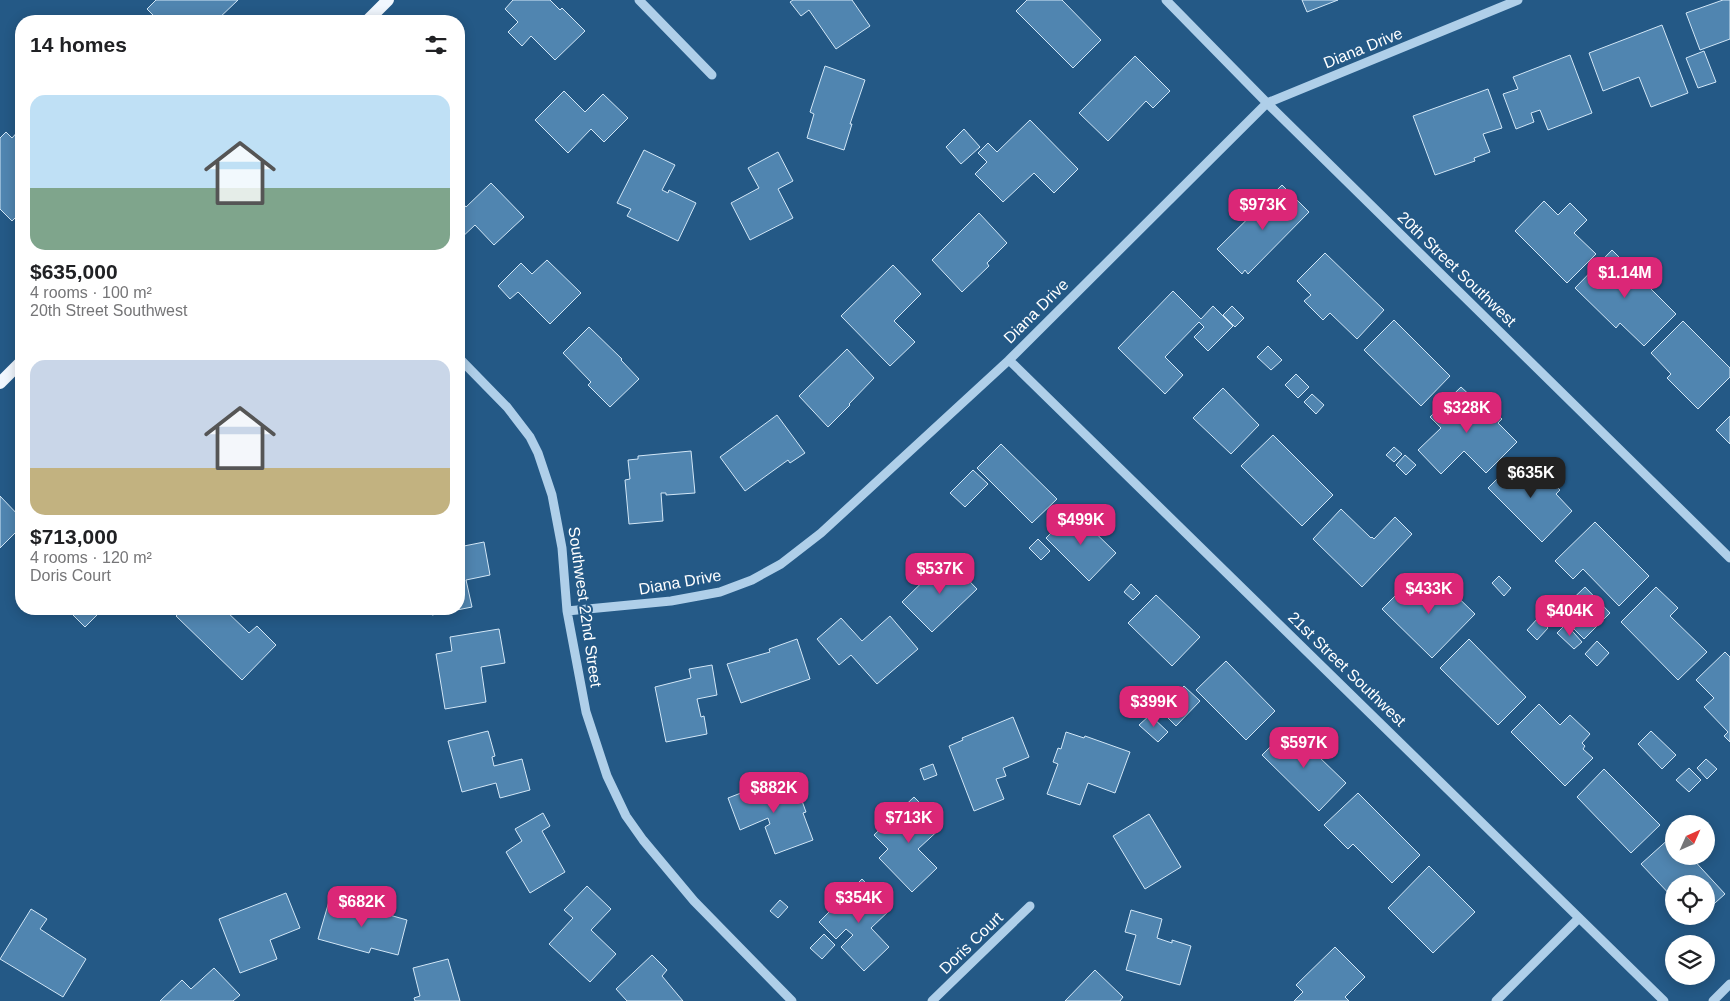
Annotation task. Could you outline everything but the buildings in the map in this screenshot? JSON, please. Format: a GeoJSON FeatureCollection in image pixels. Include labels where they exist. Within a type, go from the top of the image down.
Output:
{"type":"FeatureCollection","features":[{"type":"Feature","properties":{"kind":"main road"},"geometry":{"type":"LineString","coordinates":[[373,15],[388,0]]}},
{"type":"Feature","properties":{"kind":"main road"},"geometry":{"type":"LineString","coordinates":[[0,383],[15,368]]}},
{"type":"Feature","properties":{"kind":"street"},"geometry":{"type":"LineString","coordinates":[[639,0],[712,75]]}},
{"type":"Feature","properties":{"kind":"street","name":"20th Street Southwest"},"geometry":{"type":"LineString","coordinates":[[1166,0],[1266,104],[1730,558]]}},
{"type":"Feature","properties":{"kind":"street","name":"Diana Drive"},"geometry":{"type":"LineString","coordinates":[[567,612],[670,601],[720,592],[752,580],[781,564],[821,533],[1009,360],[1266,104],[1518,0]]}},
{"type":"Feature","properties":{"kind":"street","name":"21st Street Southwest"},"geometry":{"type":"LineString","coordinates":[[1009,360],[1664,1001]]}},
{"type":"Feature","properties":{"kind":"street","name":"Southwest 22nd Street"},"geometry":{"type":"LineString","coordinates":[[465,364],[507,407],[530,437],[538,453],[552,495],[562,548],[567,612],[586,712],[607,776],[626,816],[643,840],[694,901],[792,1001]]}},
{"type":"Feature","properties":{"kind":"street","name":"Doris Court"},"geometry":{"type":"LineString","coordinates":[[932,1001],[1030,906]]}},
{"type":"Feature","properties":{"kind":"street"},"geometry":{"type":"LineString","coordinates":[[1496,1001],[1579,918]]}},
{"type":"Feature","properties":{"kind":"street"},"geometry":{"type":"LineString","coordinates":[[1713,1001],[1730,984]]}}]}
